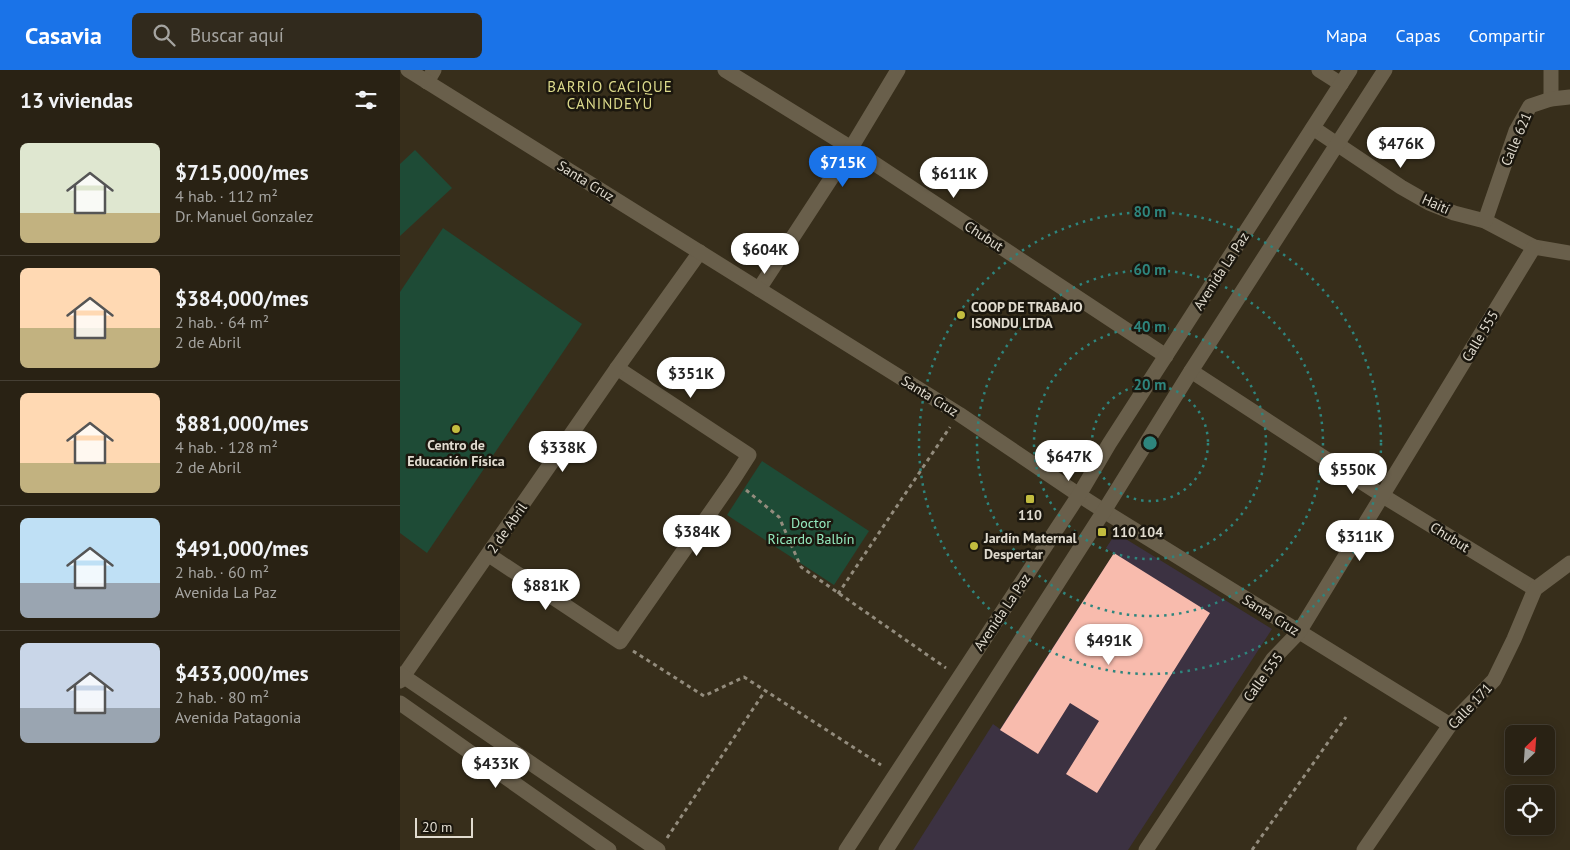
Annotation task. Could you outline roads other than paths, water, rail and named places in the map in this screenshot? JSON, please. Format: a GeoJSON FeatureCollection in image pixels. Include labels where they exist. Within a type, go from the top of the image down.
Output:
{"type":"FeatureCollection","features":[{"type":"Feature","properties":{"kind":"street","name":"Santa Cruz"},"geometry":{"type":"LineString","coordinates":[[408,70],[430,76],[759,290],[959,414],[1104,511],[1450,725]]}},
{"type":"Feature","properties":{"kind":"street","name":"Chubut"},"geometry":{"type":"LineString","coordinates":[[725,70],[851,148],[1166,356]]}},
{"type":"Feature","properties":{"kind":"street"},"geometry":{"type":"LineString","coordinates":[[759,290],[851,148],[898,70]]}},
{"type":"Feature","properties":{"kind":"street"},"geometry":{"type":"LineString","coordinates":[[1319,70],[1341,84]]}},
{"type":"Feature","properties":{"kind":"street","name":"Avenida La Paz"},"geometry":{"type":"LineString","coordinates":[[846,850],[1079,495],[1109,444],[1350,70]]}},
{"type":"Feature","properties":{"kind":"street","name":"Avenida La Paz"},"geometry":{"type":"LineString","coordinates":[[886,850],[1385,70]]}},
{"type":"Feature","properties":{"kind":"street"},"geometry":{"type":"LineString","coordinates":[[1551,70],[1551,99]]}},
{"type":"Feature","properties":{"kind":"street","name":"Calle 621"},"geometry":{"type":"LineString","coordinates":[[1485,221],[1516,131],[1530,106],[1551,99],[1570,97]]}},
{"type":"Feature","properties":{"kind":"street","name":"Haití"},"geometry":{"type":"LineString","coordinates":[[1313,128],[1401,187],[1429,203],[1454,213],[1485,221],[1534,248],[1570,253]]}},
{"type":"Feature","properties":{"kind":"street","name":"Calle 555"},"geometry":{"type":"LineString","coordinates":[[1146,850],[1273,659],[1299,632],[1534,248]]}},
{"type":"Feature","properties":{"kind":"street","name":"2 de Abril"},"geometry":{"type":"LineString","coordinates":[[401,677],[489,555],[617,368],[700,252]]}},
{"type":"Feature","properties":{"kind":"street"},"geometry":{"type":"LineString","coordinates":[[489,555],[620,642],[733,480],[749,455],[617,368]]}},
{"type":"Feature","properties":{"kind":"street","name":"Chubut"},"geometry":{"type":"LineString","coordinates":[[1191,371],[1383,496],[1535,589]]}},
{"type":"Feature","properties":{"kind":"street"},"geometry":{"type":"LineString","coordinates":[[1535,589],[1570,563]]}},
{"type":"Feature","properties":{"kind":"street","name":"Calle 171"},"geometry":{"type":"LineString","coordinates":[[1364,850],[1450,725],[1494,680],[1535,589]]}},
{"type":"Feature","properties":{"kind":"street"},"geometry":{"type":"LineString","coordinates":[[401,677],[661,846]]}},
{"type":"Feature","properties":{"kind":"street"},"geometry":{"type":"LineString","coordinates":[[400,703],[609,850]]}},
{"type":"Feature","properties":{"kind":"place","name":"COOP DE TRABAJO ISONDU LTDA"},"geometry":{"type":"Point","coordinates":[961,315]}},
{"type":"Feature","properties":{"kind":"place","name":"Centro de Educación Física"},"geometry":{"type":"Point","coordinates":[456,429]}},
{"type":"Feature","properties":{"kind":"place","name":"110"},"geometry":{"type":"Point","coordinates":[1030,499]}},
{"type":"Feature","properties":{"kind":"place","name":"110 104"},"geometry":{"type":"Point","coordinates":[1102,532]}},
{"type":"Feature","properties":{"kind":"place","name":"Jardín Maternal Despertar"},"geometry":{"type":"Point","coordinates":[974,546]}},
{"type":"Feature","properties":{"kind":"district","name":"BARRIO CACIQUE CANINDEYU"},"geometry":{"type":"Point","coordinates":[610,94]}},
{"type":"Feature","properties":{"kind":"park label","name":"Doctor Ricardo Balbín"},"geometry":{"type":"Point","coordinates":[811,532]}}]}
